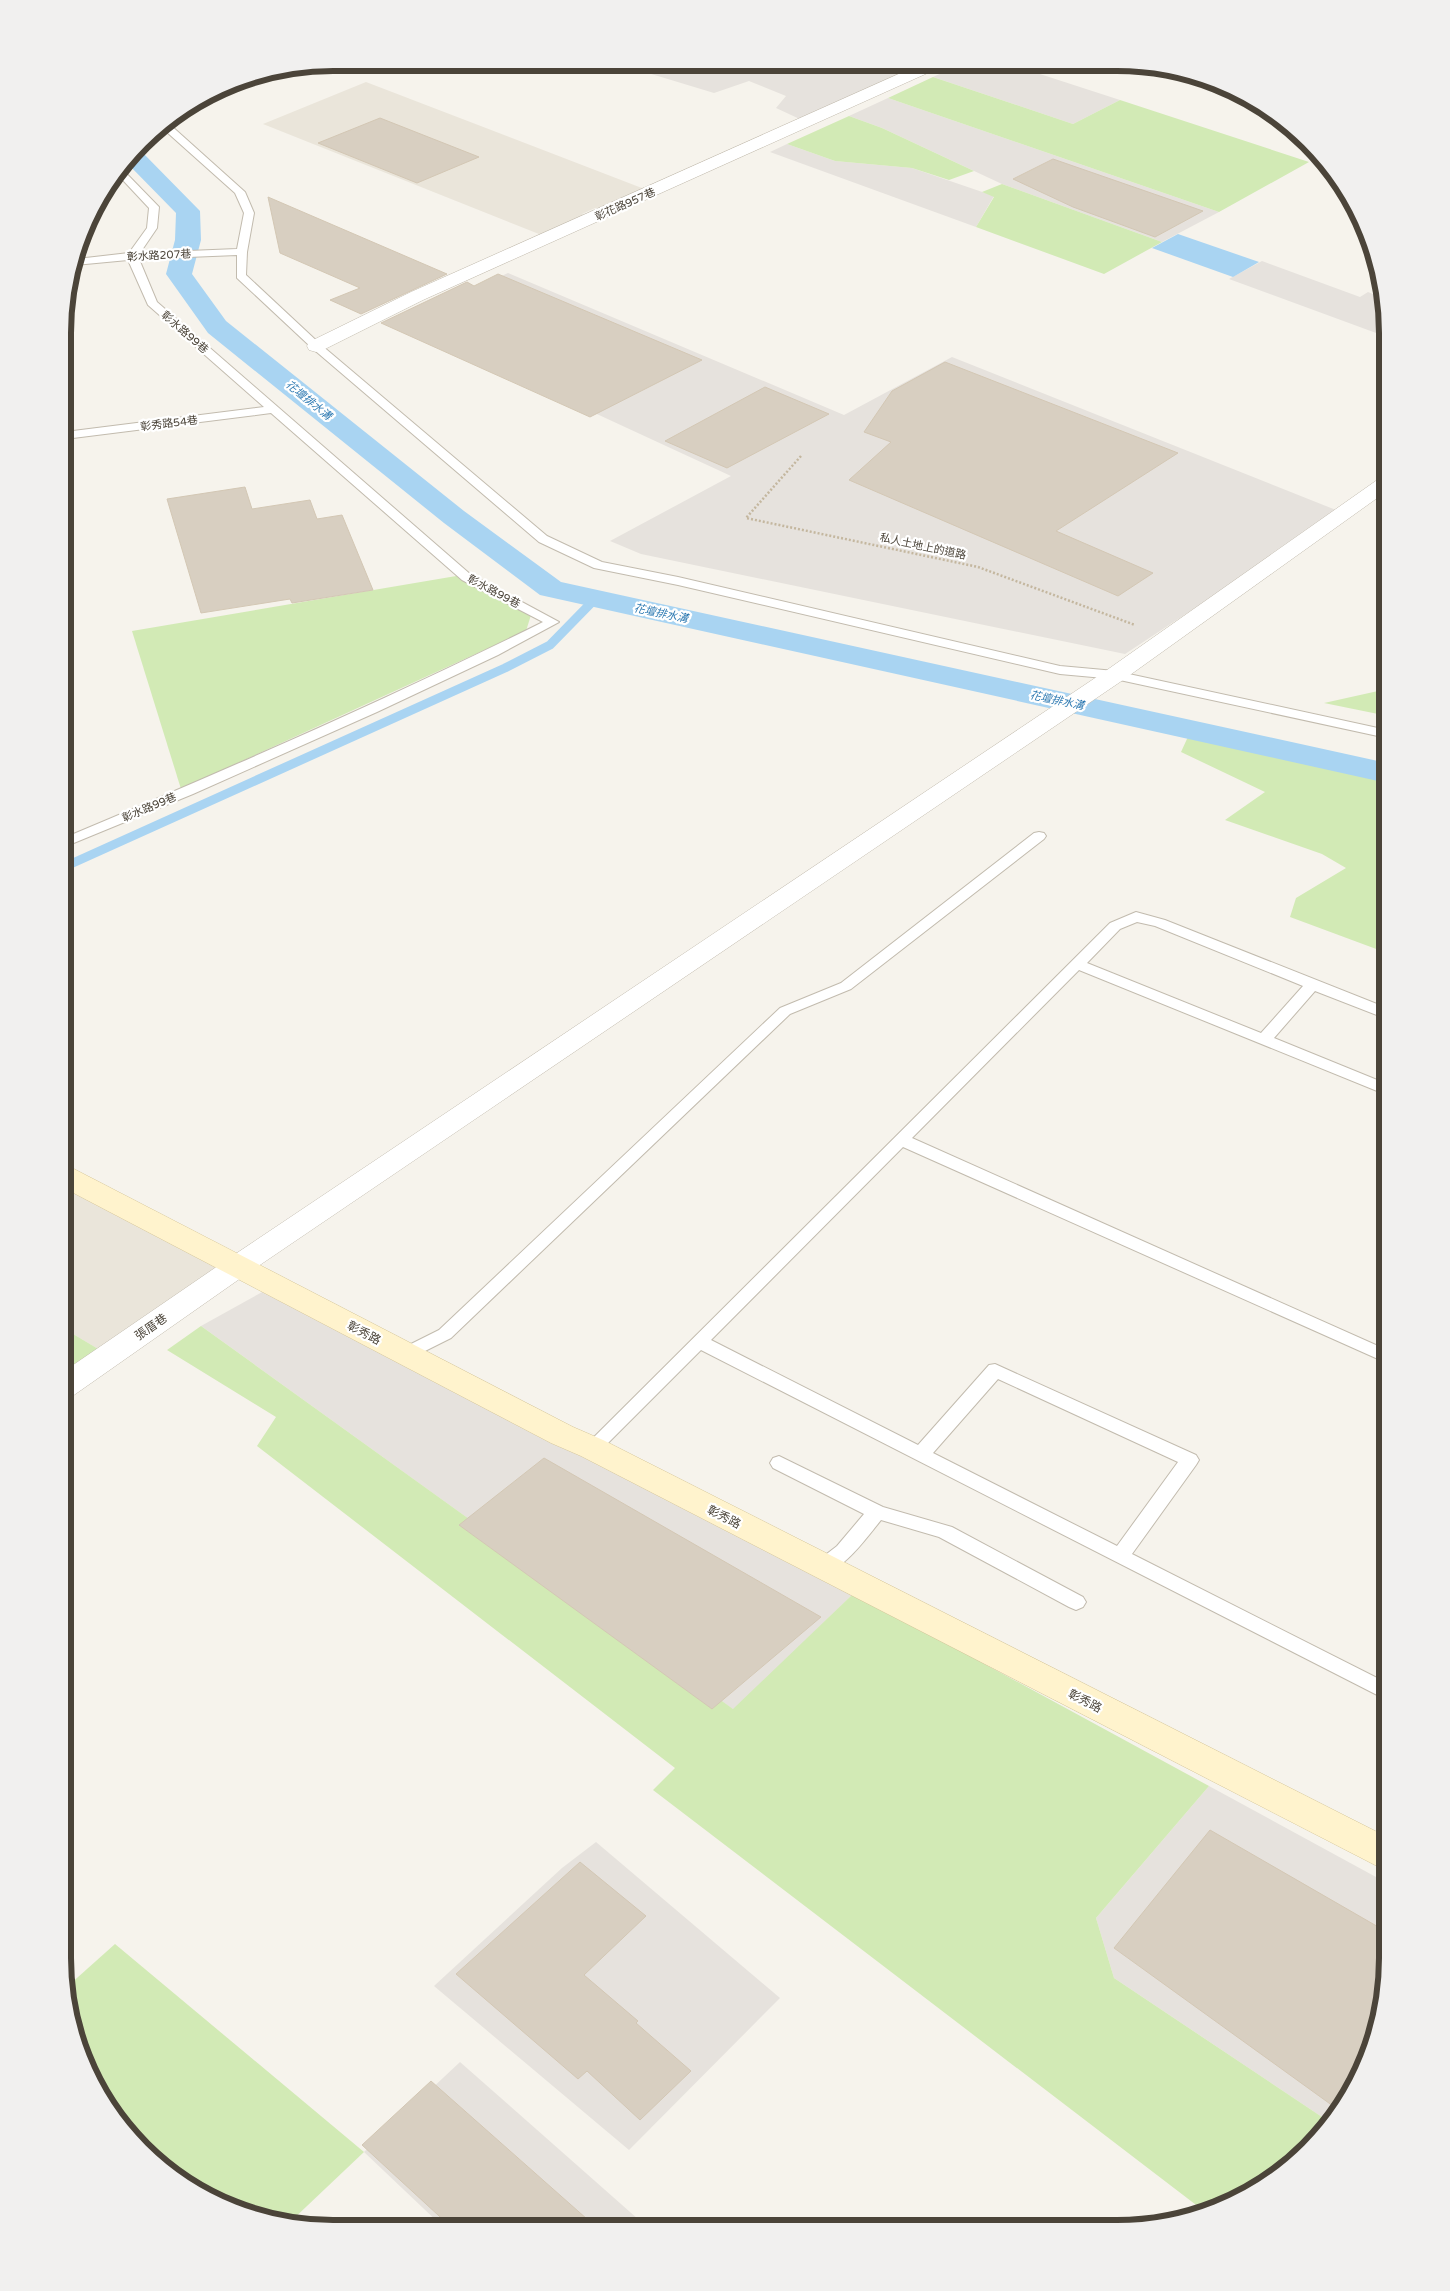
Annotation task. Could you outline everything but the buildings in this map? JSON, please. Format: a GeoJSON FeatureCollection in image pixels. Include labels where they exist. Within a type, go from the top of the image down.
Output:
{"type":"FeatureCollection","features":[{"type":"Feature","properties":{"kind":"street","name":"彰花路957巷"},"geometry":{"type":"LineString","coordinates":[[316,346],[417,296],[919,71]]}},
{"type":"Feature","properties":{"kind":"street","name":"張厝巷"},"geometry":{"type":"LineString","coordinates":[[71,1382],[238,1266],[1115,675],[1379,488]]}},
{"type":"Feature","properties":{"kind":"street","name":"彰秀路"},"geometry":{"type":"LineString","coordinates":[[71,1180],[562,1435],[592,1448],[822,1568],[1379,1850]]}},
{"type":"Feature","properties":{"kind":"lane"},"geometry":{"type":"LineString","coordinates":[[169,129],[240,192],[249,213],[242,252],[241,276],[316,346],[543,539],[598,565],[678,581],[1060,670],[1115,675],[1379,732]]}},
{"type":"Feature","properties":{"kind":"lane"},"geometry":{"type":"LineString","coordinates":[[124,175],[154,207],[152,228],[132,256]]}},
{"type":"Feature","properties":{"kind":"lane","name":"彰水路207巷"},"geometry":{"type":"LineString","coordinates":[[81,261],[132,256],[242,252]]}},
{"type":"Feature","properties":{"kind":"lane","name":"彰水路99巷"},"geometry":{"type":"LineString","coordinates":[[71,840],[148,808],[464,667],[553,622],[466,576],[273,410],[152,304],[132,256]]}},
{"type":"Feature","properties":{"kind":"lane","name":"彰秀路54巷"},"geometry":{"type":"LineString","coordinates":[[71,435],[273,410]]}},
{"type":"Feature","properties":{"kind":"lane"},"geometry":{"type":"LineString","coordinates":[[405,1354],[445,1334],[785,1012],[846,986],[1039,836]]}},
{"type":"Feature","properties":{"kind":"lane"},"geometry":{"type":"LineString","coordinates":[[592,1448],[1116,926],[1136,918],[1160,923],[1379,1011]]}},
{"type":"Feature","properties":{"kind":"lane"},"geometry":{"type":"LineString","coordinates":[[1077,964],[1379,1087]]}},
{"type":"Feature","properties":{"kind":"lane"},"geometry":{"type":"LineString","coordinates":[[1264,1040],[1313,984]]}},
{"type":"Feature","properties":{"kind":"lane"},"geometry":{"type":"LineString","coordinates":[[902,1140],[1379,1353]]}},
{"type":"Feature","properties":{"kind":"lane"},"geometry":{"type":"LineString","coordinates":[[699,1342],[1379,1688]]}},
{"type":"Feature","properties":{"kind":"lane"},"geometry":{"type":"LineString","coordinates":[[920,1456],[995,1370],[1190,1460],[1120,1556]]}},
{"type":"Feature","properties":{"kind":"lane"},"geometry":{"type":"LineString","coordinates":[[779,1463],[877,1512],[945,1532],[1076,1602]]}},
{"type":"Feature","properties":{"kind":"lane"},"geometry":{"type":"LineString","coordinates":[[822,1568],[844,1551],[877,1512]]}},
{"type":"Feature","properties":{"kind":"path","name":"私人土地上的道路"},"geometry":{"type":"LineString","coordinates":[[801,456],[746,518],[978,567],[1168,637]]}},
{"type":"Feature","properties":{"kind":"shaded area"},"geometry":{"type":"Polygon","coordinates":[[[641,71],[915,71],[804,121],[776,108],[786,96],[749,81],[714,93],[641,71]]]}},
{"type":"Feature","properties":{"kind":"shaded area"},"geometry":{"type":"Polygon","coordinates":[[[946,71],[1031,71],[1120,100],[1073,124],[933,77],[946,71]]]}},
{"type":"Feature","properties":{"kind":"shaded area"},"geometry":{"type":"Polygon","coordinates":[[[366,82],[647,190],[610,207],[595,208],[582,214],[588,219],[544,236],[263,124],[366,82]]]}},
{"type":"Feature","properties":{"kind":"shaded area"},"geometry":{"type":"Polygon","coordinates":[[[888,98],[1219,212],[1162,242],[1002,184],[882,128],[849,116],[888,98]]]}},
{"type":"Feature","properties":{"kind":"shaded area"},"geometry":{"type":"Polygon","coordinates":[[[787,144],[835,161],[912,168],[994,196],[976,227],[770,152],[787,144]]]}},
{"type":"Feature","properties":{"kind":"shaded area"},"geometry":{"type":"Polygon","coordinates":[[[1262,261],[1360,297],[1368,292],[1376,295],[1379,334],[1229,279],[1262,261]]]}},
{"type":"Feature","properties":{"kind":"shaded area"},"geometry":{"type":"Polygon","coordinates":[[[508,273],[844,415],[952,357],[1341,512],[1125,654],[641,554],[610,541],[731,476],[400,323],[508,273]]]}},
{"type":"Feature","properties":{"kind":"shaded area"},"geometry":{"type":"Polygon","coordinates":[[[71,1178],[234,1270],[110,1356],[71,1333],[71,1178]]]}},
{"type":"Feature","properties":{"kind":"shaded area"},"geometry":{"type":"Polygon","coordinates":[[[264,1291],[854,1593],[734,1710],[201,1326],[264,1291]]]}},
{"type":"Feature","properties":{"kind":"shaded area"},"geometry":{"type":"Polygon","coordinates":[[[1209,1786],[1379,1879],[1379,1958],[1374,2009],[1365,2042],[1352,2074],[1335,2104],[1324,2118],[1114,1978],[1096,1918],[1209,1786]]]}},
{"type":"Feature","properties":{"kind":"shaded area"},"geometry":{"type":"Polygon","coordinates":[[[596,1842],[780,1998],[629,2150],[434,1986],[562,1868],[596,1842]]]}},
{"type":"Feature","properties":{"kind":"shaded area"},"geometry":{"type":"Polygon","coordinates":[[[460,2062],[639,2220],[436,2220],[364,2152],[460,2062]]]}},
{"type":"Feature","properties":{"kind":"green space"},"geometry":{"type":"Polygon","coordinates":[[[933,77],[1073,124],[1120,100],[1309,162],[1219,212],[888,98],[933,77]]]}},
{"type":"Feature","properties":{"kind":"green space"},"geometry":{"type":"Polygon","coordinates":[[[849,116],[882,128],[974,171],[949,180],[912,168],[835,161],[787,144],[849,116]]]}},
{"type":"Feature","properties":{"kind":"green space"},"geometry":{"type":"Polygon","coordinates":[[[1002,184],[1162,242],[1104,274],[976,227],[994,197],[982,192],[1002,184]]]}},
{"type":"Feature","properties":{"kind":"green space"},"geometry":{"type":"Polygon","coordinates":[[[468,574],[531,615],[526,631],[181,789],[132,631],[468,574]]]}},
{"type":"Feature","properties":{"kind":"green space"},"geometry":{"type":"Polygon","coordinates":[[[1379,691],[1379,714],[1324,703],[1379,691]]]}},
{"type":"Feature","properties":{"kind":"green space"},"geometry":{"type":"Polygon","coordinates":[[[1192,728],[1379,766],[1379,950],[1290,917],[1296,898],[1346,868],[1322,854],[1225,820],[1265,792],[1181,752],[1192,728]]]}},
{"type":"Feature","properties":{"kind":"green space"},"geometry":{"type":"Polygon","coordinates":[[[201,1326],[733,1709],[854,1593],[1209,1786],[1096,1918],[1114,1978],[1324,2118],[1290,2155],[1263,2176],[1233,2193],[1198,2207],[653,1790],[675,1768],[257,1446],[276,1417],[167,1350],[201,1326]]]}},
{"type":"Feature","properties":{"kind":"green space"},"geometry":{"type":"Polygon","coordinates":[[[71,1333],[110,1356],[71,1380],[71,1333]]]}},
{"type":"Feature","properties":{"kind":"green space"},"geometry":{"type":"Polygon","coordinates":[[[115,1944],[364,2152],[295,2217],[249,2206],[202,2185],[160,2155],[136,2131],[115,2104],[98,2074],[85,2042],[76,2009],[72,1982],[115,1944]]]}},
{"type":"Feature","properties":{"kind":"water"},"geometry":{"type":"Polygon","coordinates":[[[1178,234],[1259,262],[1233,277],[1152,248],[1178,234]]]}},
{"type":"Feature","properties":{"kind":"waterway","name":"花壇排水溝"},"geometry":{"type":"LineString","coordinates":[[136,160],[188,211],[188,240],[179,274],[217,327],[454,517],[551,589],[1379,771]]}},
{"type":"Feature","properties":{"kind":"waterway"},"geometry":{"type":"LineString","coordinates":[[71,864],[505,668],[550,645],[595,599]]}}]}
